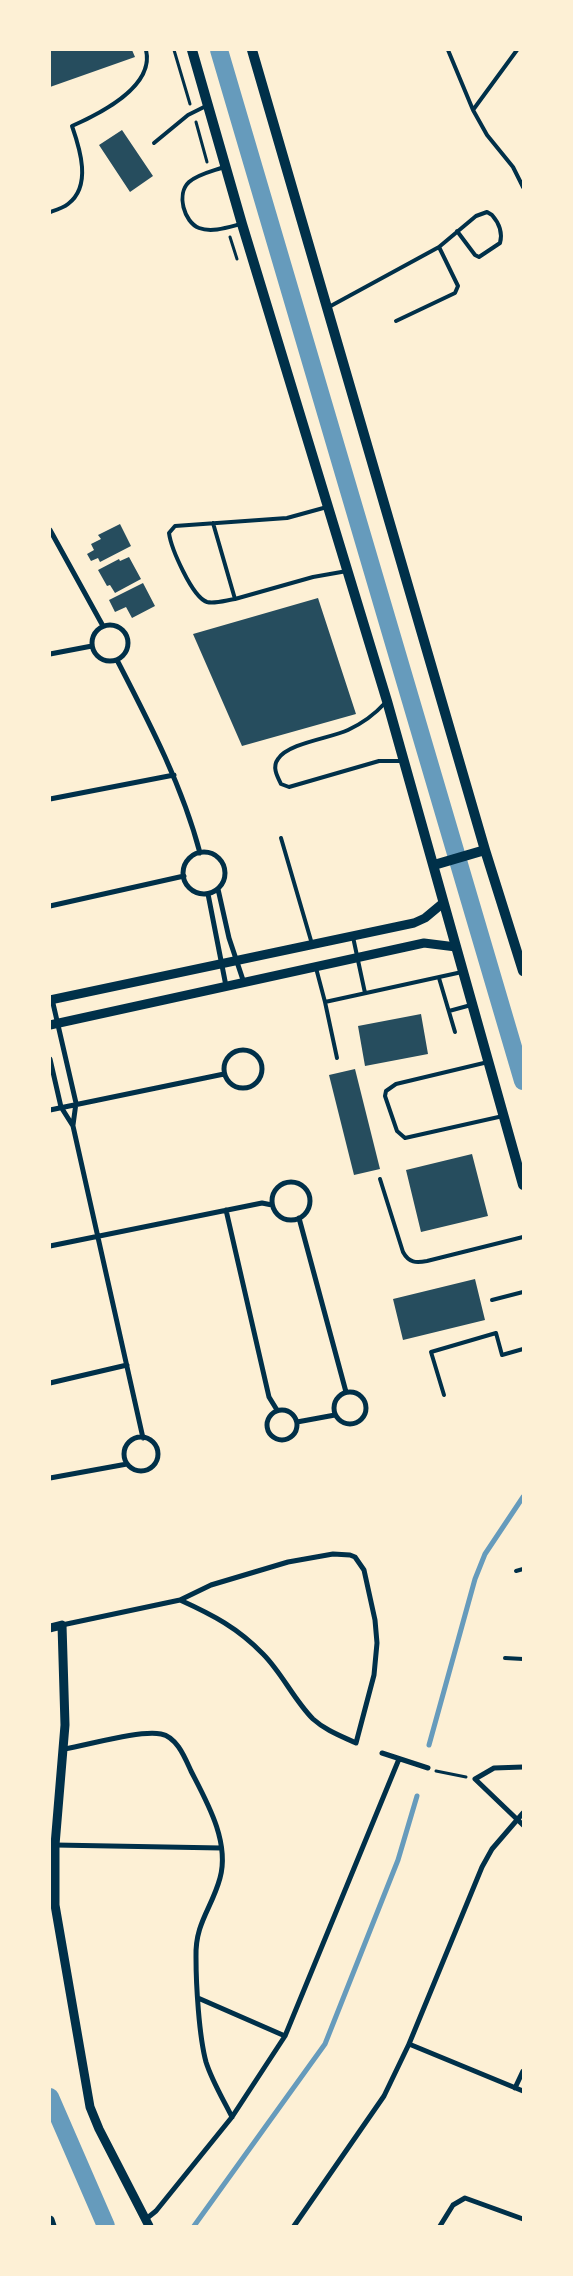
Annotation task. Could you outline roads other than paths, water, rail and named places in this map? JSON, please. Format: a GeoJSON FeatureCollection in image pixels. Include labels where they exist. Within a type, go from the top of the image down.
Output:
{"type":"FeatureCollection","features":[{"type":"Feature","properties":{"kind":"main road"},"geometry":{"type":"LineString","coordinates":[[192,50],[242,224],[387,701],[523,1185]]}},
{"type":"Feature","properties":{"kind":"main road"},"geometry":{"type":"LineString","coordinates":[[252,50],[485,850],[523,971]]}},
{"type":"Feature","properties":{"kind":"main road"},"geometry":{"type":"LineString","coordinates":[[434,865],[485,850]]}},
{"type":"Feature","properties":{"kind":"street"},"geometry":{"type":"LineString","coordinates":[[50,530],[103,626]]}},
{"type":"Feature","properties":{"kind":"street"},"geometry":{"type":"LineString","coordinates":[[108,625],[119,628],[126,636],[128,641],[126,652],[117,660],[102,659],[94,652],[92,646],[94,634],[103,626],[108,625]]}},
{"type":"Feature","properties":{"kind":"street"},"geometry":{"type":"LineString","coordinates":[[50,654],[92,646]]}},
{"type":"Feature","properties":{"kind":"street"},"geometry":{"type":"LineString","coordinates":[[117,660],[174,775],[193,823],[200,853]]}},
{"type":"Feature","properties":{"kind":"street"},"geometry":{"type":"LineString","coordinates":[[50,799],[174,775]]}},
{"type":"Feature","properties":{"kind":"street"},"geometry":{"type":"LineString","coordinates":[[200,853],[214,854],[223,864],[225,878],[218,890],[208,894],[197,893],[192,890],[184,876],[186,864],[194,855],[200,853]]}},
{"type":"Feature","properties":{"kind":"street"},"geometry":{"type":"LineString","coordinates":[[50,906],[184,876]]}},
{"type":"Feature","properties":{"kind":"street"},"geometry":{"type":"LineString","coordinates":[[218,890],[229,938],[244,983]]}},
{"type":"Feature","properties":{"kind":"street"},"geometry":{"type":"LineString","coordinates":[[208,894],[226,986]]}},
{"type":"Feature","properties":{"kind":"street"},"geometry":{"type":"LineString","coordinates":[[73,1126],[76,1104],[54,1024],[51,999],[414,923],[424,918],[443,903]]}},
{"type":"Feature","properties":{"kind":"street"},"geometry":{"type":"LineString","coordinates":[[54,1024],[424,944],[456,947]]}},
{"type":"Feature","properties":{"kind":"street"},"geometry":{"type":"LineString","coordinates":[[248,1051],[254,1054],[261,1064],[260,1078],[251,1087],[244,1088],[231,1085],[224,1074],[225,1061],[235,1052],[248,1051]]}},
{"type":"Feature","properties":{"kind":"street"},"geometry":{"type":"LineString","coordinates":[[50,1059],[61,1107],[73,1126],[143,1438]]}},
{"type":"Feature","properties":{"kind":"street"},"geometry":{"type":"LineString","coordinates":[[50,1110],[224,1074]]}},
{"type":"Feature","properties":{"kind":"street"},"geometry":{"type":"LineString","coordinates":[[50,1246],[262,1203],[272,1205],[281,1217],[293,1220],[299,1218],[307,1211],[310,1203],[307,1190],[299,1184],[286,1182],[281,1184],[273,1194],[272,1205]]}},
{"type":"Feature","properties":{"kind":"street"},"geometry":{"type":"LineString","coordinates":[[226,1210],[269,1396],[277,1410]]}},
{"type":"Feature","properties":{"kind":"street"},"geometry":{"type":"LineString","coordinates":[[299,1218],[346,1392]]}},
{"type":"Feature","properties":{"kind":"street"},"geometry":{"type":"LineString","coordinates":[[50,1383],[127,1365]]}},
{"type":"Feature","properties":{"kind":"street"},"geometry":{"type":"LineString","coordinates":[[346,1392],[361,1396],[366,1405],[365,1415],[358,1423],[342,1422],[335,1415],[335,1401],[346,1392]]}},
{"type":"Feature","properties":{"kind":"street"},"geometry":{"type":"LineString","coordinates":[[277,1410],[287,1410],[295,1417],[297,1422],[296,1432],[284,1440],[270,1435],[266,1426],[269,1416],[277,1410]]}},
{"type":"Feature","properties":{"kind":"street"},"geometry":{"type":"LineString","coordinates":[[297,1422],[335,1415]]}},
{"type":"Feature","properties":{"kind":"street"},"geometry":{"type":"LineString","coordinates":[[148,1438],[156,1446],[157,1461],[154,1466],[144,1471],[137,1471],[127,1464],[124,1453],[126,1445],[134,1439],[148,1438]]}},
{"type":"Feature","properties":{"kind":"street"},"geometry":{"type":"LineString","coordinates":[[50,1478],[127,1464]]}},
{"type":"Feature","properties":{"kind":"street"},"geometry":{"type":"LineString","coordinates":[[50,1628],[180,1600],[211,1584],[288,1562],[343,1553],[355,1557],[364,1570],[369,1585],[376,1643],[374,1675],[356,1743],[329,1731],[314,1720],[265,1656],[245,1637],[215,1616],[180,1600]]}},
{"type":"Feature","properties":{"kind":"street"},"geometry":{"type":"LineString","coordinates":[[62,1625],[64,1749],[55,1844],[55,1904],[90,2107],[98,2129],[148,2223],[232,2117],[285,2036],[399,1759]]}},
{"type":"Feature","properties":{"kind":"street"},"geometry":{"type":"LineString","coordinates":[[64,1749],[163,1734],[177,1745],[184,1755],[202,1794],[216,1825],[221,1848],[220,1878],[197,1932],[198,1998],[206,2061],[232,2117]]}},
{"type":"Feature","properties":{"kind":"street"},"geometry":{"type":"LineString","coordinates":[[382,1753],[428,1768]]}},
{"type":"Feature","properties":{"kind":"street"},"geometry":{"type":"LineString","coordinates":[[523,1767],[494,1768],[475,1779],[523,1825]]}},
{"type":"Feature","properties":{"kind":"street"},"geometry":{"type":"LineString","coordinates":[[294,2226],[384,2096],[409,2044],[482,1867],[492,1849],[523,1813]]}},
{"type":"Feature","properties":{"kind":"street"},"geometry":{"type":"LineString","coordinates":[[55,1844],[221,1848]]}},
{"type":"Feature","properties":{"kind":"street"},"geometry":{"type":"LineString","coordinates":[[198,1998],[285,2036]]}},
{"type":"Feature","properties":{"kind":"street"},"geometry":{"type":"LineString","coordinates":[[409,2044],[523,2091]]}},
{"type":"Feature","properties":{"kind":"street"},"geometry":{"type":"LineString","coordinates":[[515,2088],[523,2071]]}},
{"type":"Feature","properties":{"kind":"street"},"geometry":{"type":"LineString","coordinates":[[440,2226],[453,2204],[465,2198],[523,2219]]}},
{"type":"Feature","properties":{"kind":"street"},"geometry":{"type":"LineString","coordinates":[[50,2220],[52,2226]]}},
{"type":"Feature","properties":{"kind":"lane"},"geometry":{"type":"LineString","coordinates":[[50,212],[67,205],[76,196],[80,186],[82,170],[80,149],[72,126],[97,115],[137,83],[147,67],[146,50]]}},
{"type":"Feature","properties":{"kind":"lane"},"geometry":{"type":"LineString","coordinates":[[448,50],[473,110],[487,135],[513,167],[523,187]]}},
{"type":"Feature","properties":{"kind":"lane"},"geometry":{"type":"LineString","coordinates":[[473,110],[517,50]]}},
{"type":"Feature","properties":{"kind":"lane"},"geometry":{"type":"LineString","coordinates":[[154,143],[188,115],[208,105]]}},
{"type":"Feature","properties":{"kind":"lane"},"geometry":{"type":"LineString","coordinates":[[226,166],[203,174],[189,183],[183,192],[182,200],[188,220],[201,229],[219,229],[242,224]]}},
{"type":"Feature","properties":{"kind":"lane"},"geometry":{"type":"LineString","coordinates":[[328,308],[439,247],[476,216],[487,212],[497,220],[502,237],[500,243],[479,257],[474,255],[457,232]]}},
{"type":"Feature","properties":{"kind":"lane"},"geometry":{"type":"LineString","coordinates":[[396,322],[455,293],[457,290],[458,286],[439,247]]}},
{"type":"Feature","properties":{"kind":"lane"},"geometry":{"type":"LineString","coordinates":[[327,507],[295,517],[175,526],[170,533],[170,540],[187,579],[203,599],[208,602],[235,599],[313,577],[348,571]]}},
{"type":"Feature","properties":{"kind":"lane"},"geometry":{"type":"LineString","coordinates":[[213,523],[235,599]]}},
{"type":"Feature","properties":{"kind":"lane"},"geometry":{"type":"LineString","coordinates":[[387,701],[374,715],[347,731],[288,750],[278,758],[275,766],[277,775],[281,784],[288,787],[379,761],[404,761]]}},
{"type":"Feature","properties":{"kind":"lane"},"geometry":{"type":"LineString","coordinates":[[282,838],[312,944]]}},
{"type":"Feature","properties":{"kind":"lane"},"geometry":{"type":"LineString","coordinates":[[352,935],[365,993]]}},
{"type":"Feature","properties":{"kind":"lane"},"geometry":{"type":"LineString","coordinates":[[316,966],[337,1058]]}},
{"type":"Feature","properties":{"kind":"lane"},"geometry":{"type":"LineString","coordinates":[[325,1002],[464,972]]}},
{"type":"Feature","properties":{"kind":"lane"},"geometry":{"type":"LineString","coordinates":[[439,978],[455,1032]]}},
{"type":"Feature","properties":{"kind":"lane"},"geometry":{"type":"LineString","coordinates":[[449,1011],[473,1004]]}},
{"type":"Feature","properties":{"kind":"lane"},"geometry":{"type":"LineString","coordinates":[[488,1062],[396,1084],[386,1090],[385,1096],[397,1131],[405,1138],[504,1116]]}},
{"type":"Feature","properties":{"kind":"lane"},"geometry":{"type":"LineString","coordinates":[[380,1179],[403,1252],[406,1258],[412,1262],[427,1261],[523,1237]]}},
{"type":"Feature","properties":{"kind":"lane"},"geometry":{"type":"LineString","coordinates":[[492,1300],[523,1292]]}},
{"type":"Feature","properties":{"kind":"lane"},"geometry":{"type":"LineString","coordinates":[[444,1395],[431,1352],[496,1333],[502,1355],[523,1349]]}},
{"type":"Feature","properties":{"kind":"lane"},"geometry":{"type":"LineString","coordinates":[[516,1571],[523,1569]]}},
{"type":"Feature","properties":{"kind":"lane"},"geometry":{"type":"LineString","coordinates":[[505,1658],[523,1659]]}},
{"type":"Feature","properties":{"kind":"waterway"},"geometry":{"type":"LineString","coordinates":[[219,50],[523,1081]]}},
{"type":"Feature","properties":{"kind":"waterway"},"geometry":{"type":"LineString","coordinates":[[429,1745],[475,1579],[485,1554],[523,1497]]}},
{"type":"Feature","properties":{"kind":"waterway"},"geometry":{"type":"LineString","coordinates":[[194,2226],[325,2044],[398,1860],[417,1796]]}},
{"type":"Feature","properties":{"kind":"waterway"},"geometry":{"type":"LineString","coordinates":[[50,2097],[106,2226]]}}]}
